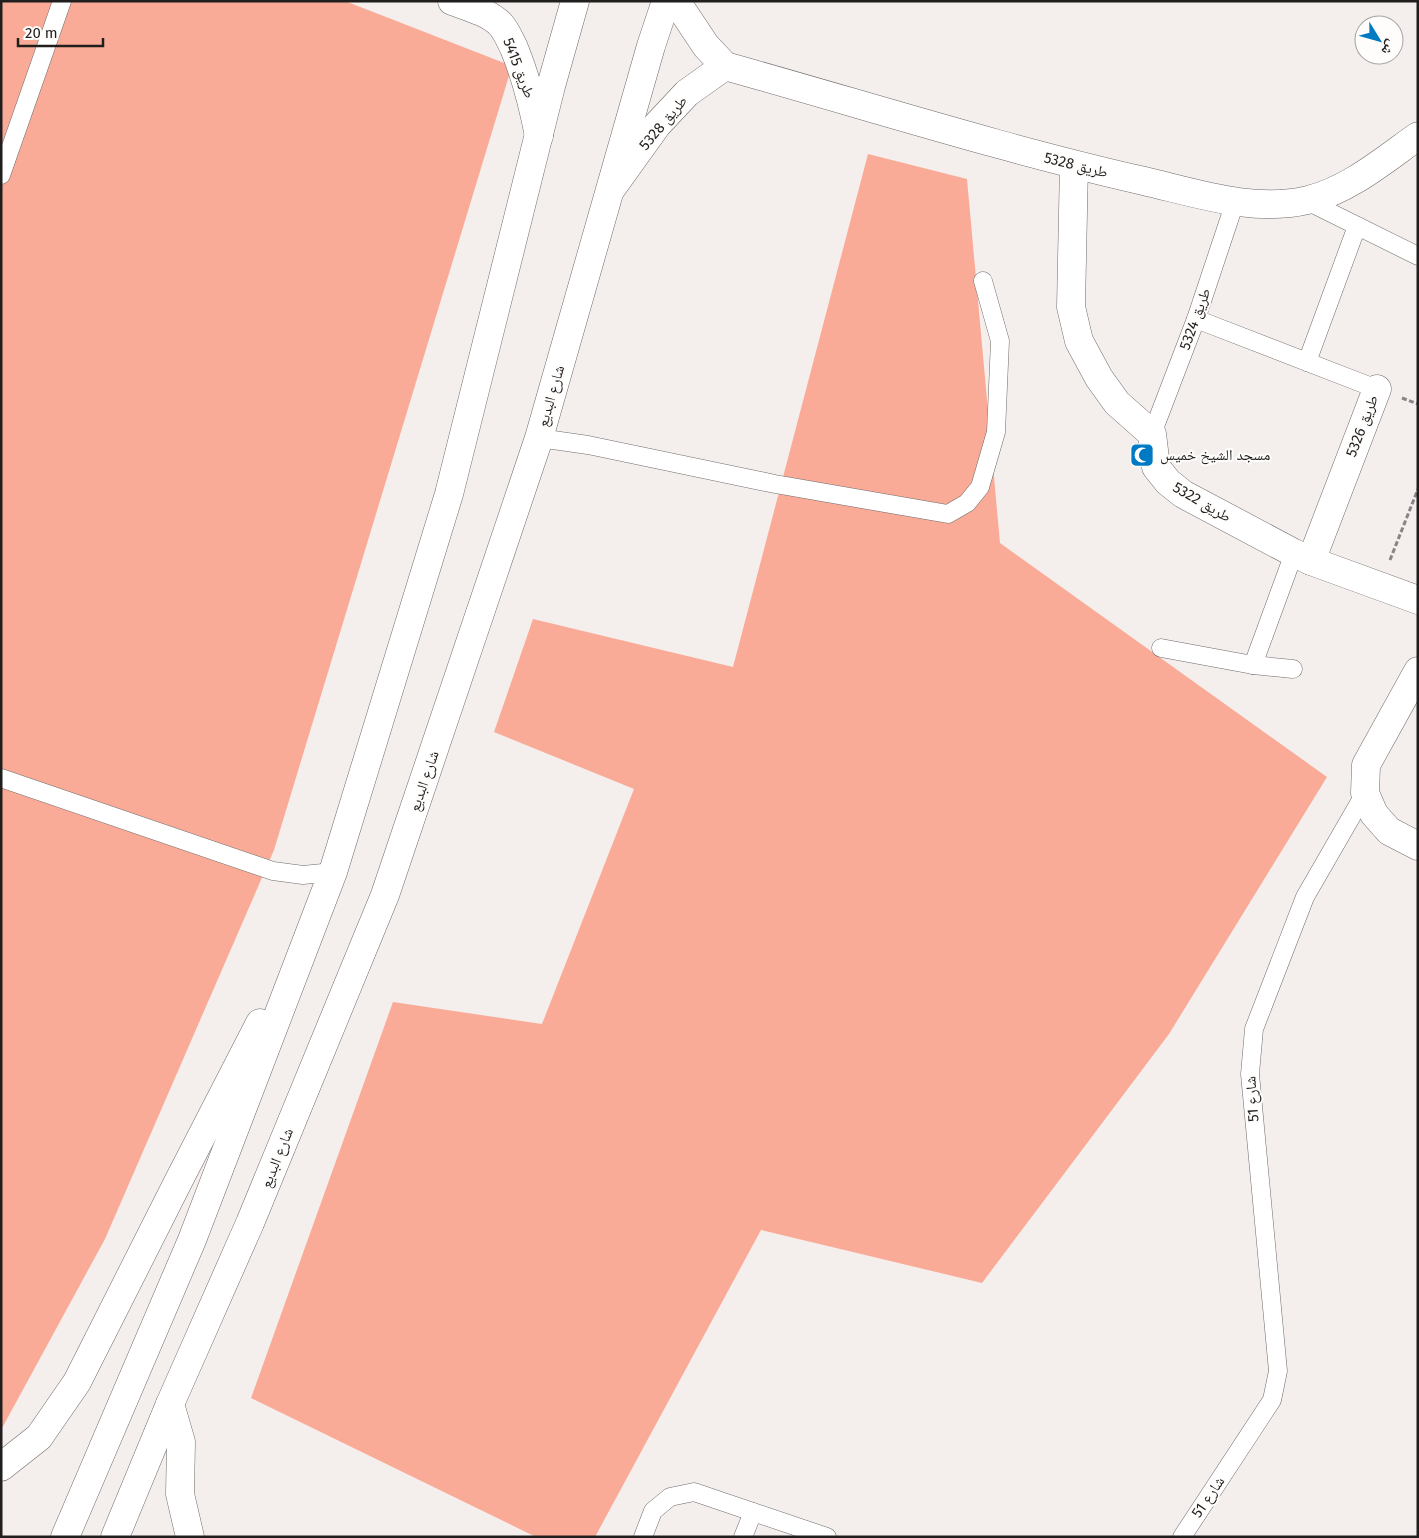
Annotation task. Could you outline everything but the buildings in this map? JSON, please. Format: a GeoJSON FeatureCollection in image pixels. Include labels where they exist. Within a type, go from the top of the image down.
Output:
{"type":"FeatureCollection","features":[{"type":"Feature","properties":{"kind":"main road","name":"طريق 5415"},"geometry":{"type":"LineString","coordinates":[[452,1],[486,6],[493,18],[502,25],[524,72],[539,136]]}},
{"type":"Feature","properties":{"kind":"main road"},"geometry":{"type":"LineString","coordinates":[[65,1537],[192,1240],[333,872],[449,494],[575,1]]}},
{"type":"Feature","properties":{"kind":"main road","name":"شارع البديع"},"geometry":{"type":"LineString","coordinates":[[115,1537],[170,1404],[250,1222],[386,895],[539,438],[651,46],[666,1]]}},
{"type":"Feature","properties":{"kind":"main road"},"geometry":{"type":"LineString","coordinates":[[676,1],[706,46],[725,66]]}},
{"type":"Feature","properties":{"kind":"main road","name":"طريق 5328"},"geometry":{"type":"LineString","coordinates":[[611,189],[663,119],[687,93],[725,66],[1074,165],[1235,202],[1270,204],[1307,201],[1333,192],[1412,147]]}},
{"type":"Feature","properties":{"kind":"main road"},"geometry":{"type":"LineString","coordinates":[[1074,165],[1071,307],[1079,341],[1099,378],[1117,402],[1152,434]]}},
{"type":"Feature","properties":{"kind":"main road","name":"طريق 5326"},"geometry":{"type":"LineString","coordinates":[[1303,557],[1377,388]]}},
{"type":"Feature","properties":{"kind":"main road","name":"طريق 5322"},"geometry":{"type":"LineString","coordinates":[[1152,434],[1156,467],[1168,482],[1183,494],[1303,557],[1418,600]]}},
{"type":"Feature","properties":{"kind":"main road"},"geometry":{"type":"LineString","coordinates":[[1418,671],[1366,764],[1366,793],[1374,814],[1389,831],[1418,846]]}},
{"type":"Feature","properties":{"kind":"main road"},"geometry":{"type":"LineString","coordinates":[[1,1467],[39,1438],[77,1382],[319,908]]}},
{"type":"Feature","properties":{"kind":"main road"},"geometry":{"type":"LineString","coordinates":[[170,1404],[181,1442],[180,1494],[190,1537]]}},
{"type":"Feature","properties":{"kind":"lane"},"geometry":{"type":"LineString","coordinates":[[1,175],[62,1]]}},
{"type":"Feature","properties":{"kind":"lane"},"geometry":{"type":"LineString","coordinates":[[1307,201],[1418,256]]}},
{"type":"Feature","properties":{"kind":"lane","name":"طريق 5324"},"geometry":{"type":"LineString","coordinates":[[1152,434],[1196,318],[1235,202]]}},
{"type":"Feature","properties":{"kind":"lane"},"geometry":{"type":"LineString","coordinates":[[1307,362],[1357,226]]}},
{"type":"Feature","properties":{"kind":"lane"},"geometry":{"type":"LineString","coordinates":[[539,438],[588,444],[775,484],[948,514],[967,503],[980,488],[996,432],[1000,341],[983,281]]}},
{"type":"Feature","properties":{"kind":"lane","name":"طريق 5326"},"geometry":{"type":"LineString","coordinates":[[1196,318],[1377,388]]}},
{"type":"Feature","properties":{"kind":"lane"},"geometry":{"type":"LineString","coordinates":[[1252,665],[1303,557]]}},
{"type":"Feature","properties":{"kind":"lane"},"geometry":{"type":"LineString","coordinates":[[1161,648],[1252,665],[1293,669]]}},
{"type":"Feature","properties":{"kind":"lane"},"geometry":{"type":"LineString","coordinates":[[1,778],[273,871],[303,875],[333,872]]}},
{"type":"Feature","properties":{"kind":"lane","name":"شارع 51"},"geometry":{"type":"LineString","coordinates":[[1182,1537],[1272,1400],[1278,1371],[1250,1074],[1254,1029],[1304,897],[1366,793]]}},
{"type":"Feature","properties":{"kind":"lane"},"geometry":{"type":"LineString","coordinates":[[643,1537],[653,1511],[670,1497],[694,1492],[827,1537]]}},
{"type":"Feature","properties":{"kind":"lane"},"geometry":{"type":"LineString","coordinates":[[743,1537],[753,1512]]}},
{"type":"Feature","properties":{"kind":"path"},"geometry":{"type":"LineString","coordinates":[[1380,586],[1418,489]]}},
{"type":"Feature","properties":{"kind":"shaded area"},"geometry":{"type":"Polygon","coordinates":[[[1,1],[345,1],[512,66],[274,850],[105,1239],[1,1430],[1,1]]]}},
{"type":"Feature","properties":{"kind":"shaded area"},"geometry":{"type":"Polygon","coordinates":[[[868,154],[967,179],[1000,543],[1327,777],[1169,1034],[982,1283],[761,1230],[595,1537],[536,1537],[251,1398],[393,1002],[542,1024],[634,789],[494,732],[533,619],[733,667],[868,154]]]}},
{"type":"Feature","properties":{"kind":"place","name":"مسجد الشيخ خميس"},"geometry":{"type":"Point","coordinates":[1142,455]}}]}
